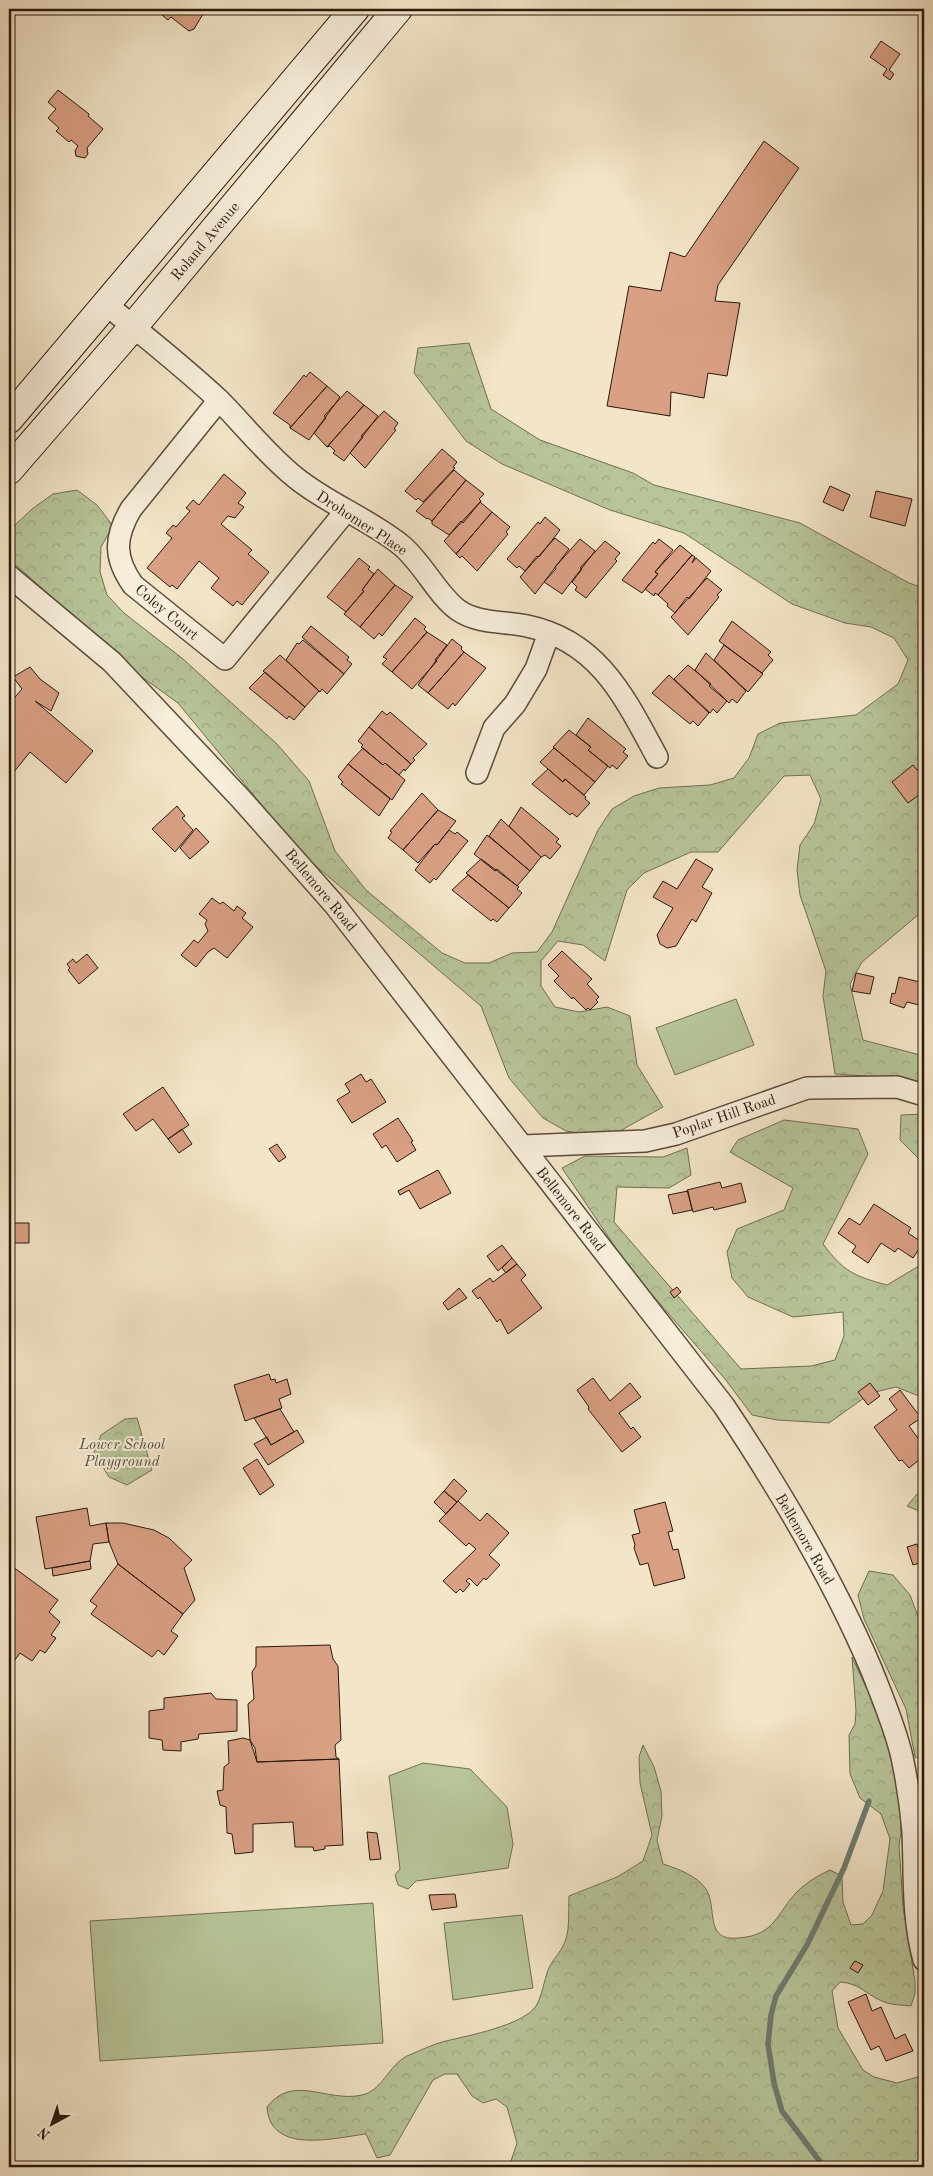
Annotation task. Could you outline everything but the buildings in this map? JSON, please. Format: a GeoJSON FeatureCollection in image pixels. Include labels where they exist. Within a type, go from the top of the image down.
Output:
{"type":"FeatureCollection","features":[{"type":"Feature","properties":{"kind":"street"},"geometry":{"type":"LineString","coordinates":[[9,419],[355,9]]}},
{"type":"Feature","properties":{"kind":"street","name":"Roland Avenue"},"geometry":{"type":"LineString","coordinates":[[9,470],[133,327],[398,9]]}},
{"type":"Feature","properties":{"kind":"street","name":"Drohomer Place"},"geometry":{"type":"LineString","coordinates":[[107,305],[219,400],[288,472],[319,496],[399,544],[410,553],[456,609],[481,620],[521,625],[549,633],[578,647],[603,670],[623,698],[657,757]]}},
{"type":"Feature","properties":{"kind":"street","name":"Coley Court"},"geometry":{"type":"LineString","coordinates":[[219,400],[124,520],[118,546],[118,559],[123,571],[133,585],[225,660],[345,512]]}},
{"type":"Feature","properties":{"kind":"street","name":"Bellemore Road"},"geometry":{"type":"LineString","coordinates":[[9,576],[112,662],[247,806],[334,904],[688,1357],[724,1406],[766,1472],[824,1571],[858,1636],[885,1704],[902,1756],[916,1783],[913,1832],[913,1893],[924,1960]]}},
{"type":"Feature","properties":{"kind":"street"},"geometry":{"type":"LineString","coordinates":[[477,773],[494,728],[514,704],[536,669],[549,633]]}},
{"type":"Feature","properties":{"kind":"street","name":"Poplar Hill Road"},"geometry":{"type":"LineString","coordinates":[[523,1146],[645,1141],[676,1134],[807,1088],[897,1087],[924,1095]]}},
{"type":"Feature","properties":{"kind":"green space"},"geometry":{"type":"Polygon","coordinates":[[[469,343],[491,409],[540,440],[633,473],[654,485],[800,523],[909,583],[924,588],[924,910],[862,962],[850,984],[863,1040],[924,1056],[924,1084],[907,1079],[835,1074],[823,996],[826,971],[800,895],[797,870],[800,845],[814,824],[821,799],[810,775],[784,776],[718,852],[691,852],[644,873],[627,890],[605,961],[583,945],[558,941],[541,961],[541,986],[555,1007],[579,1012],[607,1007],[630,1016],[637,1065],[663,1107],[618,1132],[592,1135],[566,1131],[543,1118],[509,1078],[481,1006],[303,855],[178,703],[142,677],[9,559],[9,534],[14,526],[32,509],[53,494],[77,490],[97,505],[113,526],[101,547],[100,572],[107,595],[124,613],[183,659],[277,744],[309,781],[335,851],[366,890],[442,953],[465,963],[489,963],[512,953],[537,952],[552,932],[598,830],[612,809],[634,796],[659,788],[710,785],[734,778],[749,758],[758,734],[780,723],[856,715],[898,684],[908,660],[894,638],[871,627],[845,623],[792,604],[684,533],[610,510],[502,464],[466,441],[414,373],[418,348],[469,343]]]}},
{"type":"Feature","properties":{"kind":"green space"},"geometry":{"type":"Polygon","coordinates":[[[736,999],[754,1045],[675,1075],[656,1028],[736,999]]]}},
{"type":"Feature","properties":{"kind":"green space"},"geometry":{"type":"Polygon","coordinates":[[[924,1114],[924,1164],[900,1140],[901,1115],[924,1114]]]}},
{"type":"Feature","properties":{"kind":"green space"},"geometry":{"type":"Polygon","coordinates":[[[784,1120],[858,1129],[868,1154],[823,1244],[837,1261],[851,1272],[887,1285],[924,1263],[924,1398],[896,1387],[871,1393],[829,1423],[777,1420],[752,1415],[725,1379],[630,1269],[562,1168],[585,1156],[663,1157],[687,1148],[691,1175],[669,1188],[617,1187],[614,1222],[741,1369],[811,1366],[835,1360],[844,1336],[843,1312],[793,1317],[748,1297],[732,1278],[727,1252],[737,1229],[784,1210],[793,1188],[730,1152],[738,1140],[784,1120]]]}},
{"type":"Feature","properties":{"kind":"green space","name":"Lower School Playground"},"geometry":{"type":"Polygon","coordinates":[[[137,1418],[152,1470],[127,1485],[109,1477],[94,1452],[101,1435],[125,1419],[137,1418]]]}},
{"type":"Feature","properties":{"kind":"green space"},"geometry":{"type":"Polygon","coordinates":[[[924,1486],[924,1513],[907,1506],[924,1486]]]}},
{"type":"Feature","properties":{"kind":"green space"},"geometry":{"type":"Polygon","coordinates":[[[869,1571],[893,1575],[910,1595],[924,1632],[924,1761],[915,1757],[906,1709],[864,1619],[858,1595],[869,1571]]]}},
{"type":"Feature","properties":{"kind":"green space"},"geometry":{"type":"Polygon","coordinates":[[[852,1657],[867,1689],[881,1710],[898,1768],[901,1833],[899,1846],[903,1907],[915,1981],[915,1993],[911,2006],[887,2003],[847,1983],[840,1982],[832,1991],[838,2028],[863,2070],[874,2077],[897,2083],[924,2075],[924,2167],[509,2167],[517,2143],[507,2107],[496,2099],[483,2103],[472,2096],[457,2074],[445,2074],[433,2080],[390,2155],[377,2158],[366,2134],[306,2140],[291,2138],[279,2132],[271,2122],[267,2107],[277,2097],[299,2090],[349,2096],[369,2093],[395,2065],[407,2056],[441,2042],[494,2029],[530,2013],[538,2002],[549,1967],[567,1936],[569,1896],[617,1877],[643,1861],[652,1835],[640,1783],[639,1757],[643,1745],[654,1767],[661,1791],[662,1816],[657,1840],[663,1864],[681,1870],[702,1884],[709,1896],[714,1922],[720,1935],[728,1938],[739,1938],[751,1936],[768,1928],[802,1888],[813,1879],[830,1870],[842,1876],[843,1902],[851,1925],[863,1924],[872,1915],[883,1891],[890,1839],[881,1814],[860,1798],[850,1774],[849,1735],[855,1724],[856,1711],[852,1657]]]}},
{"type":"Feature","properties":{"kind":"green space"},"geometry":{"type":"Polygon","coordinates":[[[423,1763],[470,1769],[507,1807],[513,1844],[508,1868],[416,1881],[408,1889],[398,1885],[395,1875],[400,1869],[389,1776],[423,1763]]]}},
{"type":"Feature","properties":{"kind":"green space"},"geometry":{"type":"Polygon","coordinates":[[[373,1903],[383,2043],[100,2061],[90,1921],[373,1903]]]}},
{"type":"Feature","properties":{"kind":"green space"},"geometry":{"type":"Polygon","coordinates":[[[522,1915],[533,1988],[453,2000],[444,1923],[522,1915]]]}},
{"type":"Feature","properties":{"kind":"waterway"},"geometry":{"type":"LineString","coordinates":[[824,2167],[782,2111],[774,2083],[768,2044],[771,2015],[776,1996],[807,1945],[844,1868],[869,1801]]}}]}
